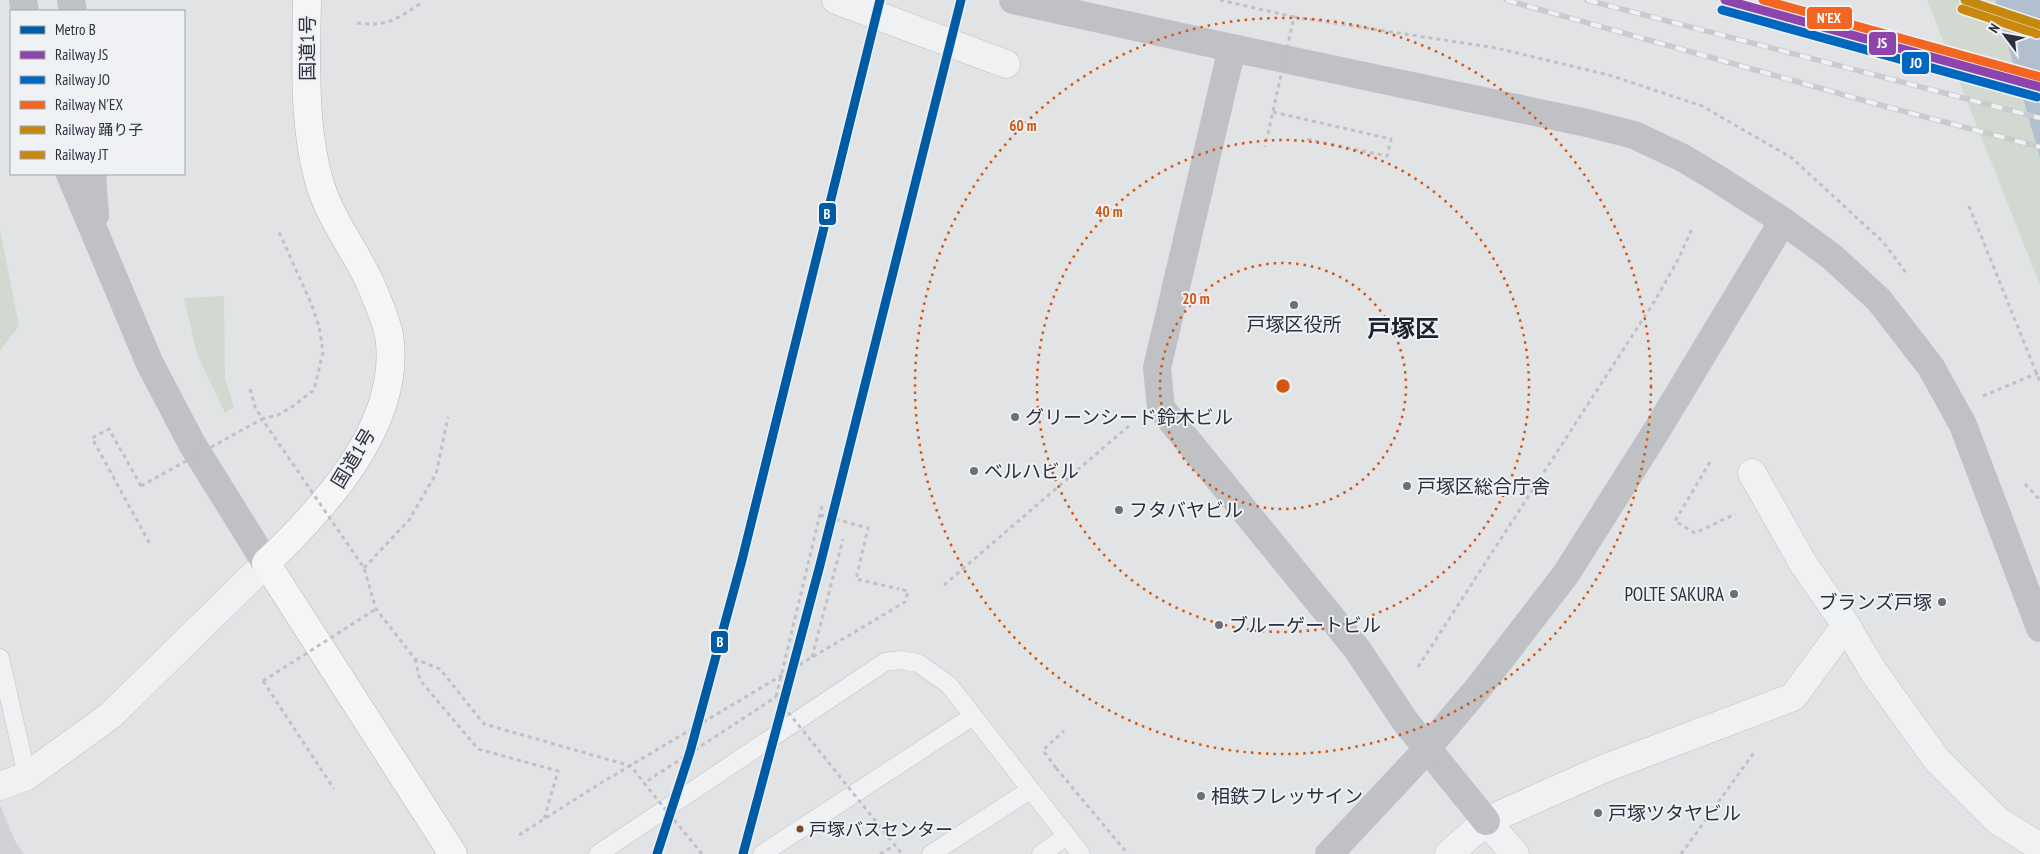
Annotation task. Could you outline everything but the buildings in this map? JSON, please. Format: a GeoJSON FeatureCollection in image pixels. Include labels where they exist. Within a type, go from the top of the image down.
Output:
{"type":"FeatureCollection","features":[{"type":"Feature","properties":{"kind":"highway","name":"国道1号"},"geometry":{"type":"LineString","coordinates":[[266,563],[306,525],[342,481],[364,445],[380,409],[390,368],[389,334],[371,286],[342,234],[320,184],[310,129],[306,64],[308,0]]}},
{"type":"Feature","properties":{"kind":"highway"},"geometry":{"type":"LineString","coordinates":[[266,563],[453,854]]}},
{"type":"Feature","properties":{"kind":"street"},"geometry":{"type":"LineString","coordinates":[[836,0],[1006,64]]}},
{"type":"Feature","properties":{"kind":"street"},"geometry":{"type":"LineString","coordinates":[[1013,0],[1587,122],[1634,135],[1683,158],[1783,221],[1831,256],[1879,300],[1931,367],[1963,425],[2040,628]]}},
{"type":"Feature","properties":{"kind":"street"},"geometry":{"type":"LineString","coordinates":[[1232,48],[1157,368],[1161,408],[1357,649],[1405,721],[1515,854]]}},
{"type":"Feature","properties":{"kind":"street"},"geometry":{"type":"LineString","coordinates":[[0,786],[27,776],[111,715],[266,563],[192,444],[154,372],[70,175]]}},
{"type":"Feature","properties":{"kind":"street"},"geometry":{"type":"LineString","coordinates":[[92,175],[97,236]]}},
{"type":"Feature","properties":{"kind":"street"},"geometry":{"type":"LineString","coordinates":[[1329,854],[1418,759],[1479,687],[1566,574],[1657,430],[1783,221]]}},
{"type":"Feature","properties":{"kind":"street"},"geometry":{"type":"LineString","coordinates":[[1752,473],[1804,565],[1846,625],[1873,671],[1937,760],[1998,821],[2040,847]]}},
{"type":"Feature","properties":{"kind":"street"},"geometry":{"type":"LineString","coordinates":[[1449,854],[1486,821],[1603,769],[1793,697],[1846,625]]}},
{"type":"Feature","properties":{"kind":"lane"},"geometry":{"type":"LineString","coordinates":[[0,658],[27,776]]}},
{"type":"Feature","properties":{"kind":"lane"},"geometry":{"type":"LineString","coordinates":[[600,853],[885,662],[900,660],[918,663],[949,685],[1081,854]]}},
{"type":"Feature","properties":{"kind":"lane"},"geometry":{"type":"LineString","coordinates":[[762,854],[973,716]]}},
{"type":"Feature","properties":{"kind":"lane"},"geometry":{"type":"LineString","coordinates":[[931,854],[1030,790]]}},
{"type":"Feature","properties":{"kind":"lane"},"geometry":{"type":"LineString","coordinates":[[1040,854],[1066,836]]}},
{"type":"Feature","properties":{"kind":"path"},"geometry":{"type":"LineString","coordinates":[[1220,0],[1294,18],[1265,147]]}},
{"type":"Feature","properties":{"kind":"path"},"geometry":{"type":"LineString","coordinates":[[357,23],[374,25],[396,20],[421,3]]}},
{"type":"Feature","properties":{"kind":"path"},"geometry":{"type":"LineString","coordinates":[[1272,112],[1391,139],[1387,156],[1306,138]]}},
{"type":"Feature","properties":{"kind":"path"},"geometry":{"type":"LineString","coordinates":[[1969,206],[2040,382]]}},
{"type":"Feature","properties":{"kind":"path"},"geometry":{"type":"LineString","coordinates":[[1418,667],[1656,299],[1679,258],[1693,226]]}},
{"type":"Feature","properties":{"kind":"path"},"geometry":{"type":"LineString","coordinates":[[151,546],[92,438],[109,429],[141,486],[262,419],[278,415],[314,390],[323,352],[319,326],[311,303],[279,232]]}},
{"type":"Feature","properties":{"kind":"path"},"geometry":{"type":"LineString","coordinates":[[1983,396],[2040,372]]}},
{"type":"Feature","properties":{"kind":"path"},"geometry":{"type":"LineString","coordinates":[[250,389],[255,407],[262,419],[364,568],[376,609],[416,659],[420,680],[478,748],[558,771],[544,819]]}},
{"type":"Feature","properties":{"kind":"path"},"geometry":{"type":"LineString","coordinates":[[364,568],[409,520],[436,474],[448,418]]}},
{"type":"Feature","properties":{"kind":"path"},"geometry":{"type":"LineString","coordinates":[[944,585],[1134,421]]}},
{"type":"Feature","properties":{"kind":"path"},"geometry":{"type":"LineString","coordinates":[[1710,462],[1675,521],[1695,533],[1765,499]]}},
{"type":"Feature","properties":{"kind":"path"},"geometry":{"type":"LineString","coordinates":[[2024,483],[2040,500]]}},
{"type":"Feature","properties":{"kind":"path"},"geometry":{"type":"LineString","coordinates":[[644,783],[776,697],[822,506]]}},
{"type":"Feature","properties":{"kind":"path"},"geometry":{"type":"LineString","coordinates":[[519,835],[596,786],[905,602],[908,591],[856,579],[868,528],[820,515]]}},
{"type":"Feature","properties":{"kind":"path"},"geometry":{"type":"LineString","coordinates":[[811,658],[843,539]]}},
{"type":"Feature","properties":{"kind":"path"},"geometry":{"type":"LineString","coordinates":[[334,789],[263,681],[376,609]]}},
{"type":"Feature","properties":{"kind":"path"},"geometry":{"type":"LineString","coordinates":[[416,659],[440,669],[484,724],[631,766],[702,854]]}},
{"type":"Feature","properties":{"kind":"path"},"geometry":{"type":"LineString","coordinates":[[776,697],[902,854]]}},
{"type":"Feature","properties":{"kind":"path"},"geometry":{"type":"LineString","coordinates":[[1064,731],[1043,750],[1128,854]]}},
{"type":"Feature","properties":{"kind":"path"},"geometry":{"type":"LineString","coordinates":[[1681,854],[1760,744]]}},
{"type":"Feature","properties":{"kind":"path"},"geometry":{"type":"LineString","coordinates":[[880,854],[895,845]]}},
{"type":"Feature","properties":{"kind":"shaded area"},"geometry":{"type":"Polygon","coordinates":[[[1927,0],[1995,0],[2040,158],[2040,285],[1927,0]]]}},
{"type":"Feature","properties":{"kind":"shaded area"},"geometry":{"type":"Polygon","coordinates":[[[0,230],[19,326],[0,351],[0,230]]]}},
{"type":"Feature","properties":{"kind":"shaded area"},"geometry":{"type":"Polygon","coordinates":[[[224,296],[225,379],[234,407],[225,413],[197,354],[184,298],[224,296]]]}},
{"type":"Feature","properties":{"kind":"shaded area"},"geometry":{"type":"Polygon","coordinates":[[[0,805],[15,841],[24,854],[0,854],[0,805]]]}},
{"type":"Feature","properties":{"kind":"water"},"geometry":{"type":"Polygon","coordinates":[[[1995,0],[2040,0],[2040,158],[1995,0]]]}},
{"type":"Feature","properties":{"kind":"railway"},"geometry":{"type":"LineString","coordinates":[[1506,0],[1891,108],[2040,147]]}},
{"type":"Feature","properties":{"kind":"railway"},"geometry":{"type":"LineString","coordinates":[[1587,0],[2040,118]]}},
{"type":"Feature","properties":{"kind":"metro line","name":"B"},"geometry":{"type":"LineString","coordinates":[[657,854],[690,752],[742,560],[880,0]]}},
{"type":"Feature","properties":{"kind":"metro line","name":"B"},"geometry":{"type":"LineString","coordinates":[[743,854],[820,565],[961,0]]}},
{"type":"Feature","properties":{"kind":"rail line","name":"JS"},"geometry":{"type":"LineString","coordinates":[[1725,0],[2040,87]]}},
{"type":"Feature","properties":{"kind":"rail line","name":"N'EX"},"geometry":{"type":"LineString","coordinates":[[1763,0],[2040,77]]}},
{"type":"Feature","properties":{"kind":"rail line","name":"踊り子"},"geometry":{"type":"LineString","coordinates":[[1965,0],[2040,25]]}},
{"type":"Feature","properties":{"kind":"rail line","name":"JT"},"geometry":{"type":"LineString","coordinates":[[1962,9],[2037,34]]}},
{"type":"Feature","properties":{"kind":"rail line","name":"JO"},"geometry":{"type":"LineString","coordinates":[[1722,10],[2037,97]]}},
{"type":"Feature","properties":{"kind":"place","name":"戸塚区役所"},"geometry":{"type":"Point","coordinates":[1294,305]}},
{"type":"Feature","properties":{"kind":"place","name":"グリーンシード鈴木ビル"},"geometry":{"type":"Point","coordinates":[1015,417]}},
{"type":"Feature","properties":{"kind":"place","name":"ベルハビル"},"geometry":{"type":"Point","coordinates":[974,471]}},
{"type":"Feature","properties":{"kind":"place","name":"戸塚区総合庁舎"},"geometry":{"type":"Point","coordinates":[1407,486]}},
{"type":"Feature","properties":{"kind":"place","name":"フタバヤビル"},"geometry":{"type":"Point","coordinates":[1119,510]}},
{"type":"Feature","properties":{"kind":"place","name":"POLTE SAKURA"},"geometry":{"type":"Point","coordinates":[1734,594]}},
{"type":"Feature","properties":{"kind":"place","name":"ブランズ戸塚"},"geometry":{"type":"Point","coordinates":[1942,602]}},
{"type":"Feature","properties":{"kind":"place","name":"ブルーゲートビル"},"geometry":{"type":"Point","coordinates":[1219,625]}},
{"type":"Feature","properties":{"kind":"place","name":"相鉄フレッサイン"},"geometry":{"type":"Point","coordinates":[1201,796]}},
{"type":"Feature","properties":{"kind":"place","name":"戸塚ツタヤビル"},"geometry":{"type":"Point","coordinates":[1598,813]}},
{"type":"Feature","properties":{"kind":"place","name":"戸塚バスセンター"},"geometry":{"type":"Point","coordinates":[800,829]}},
{"type":"Feature","properties":{"kind":"district","name":"戸塚区"},"geometry":{"type":"Point","coordinates":[1403,329]}}]}
